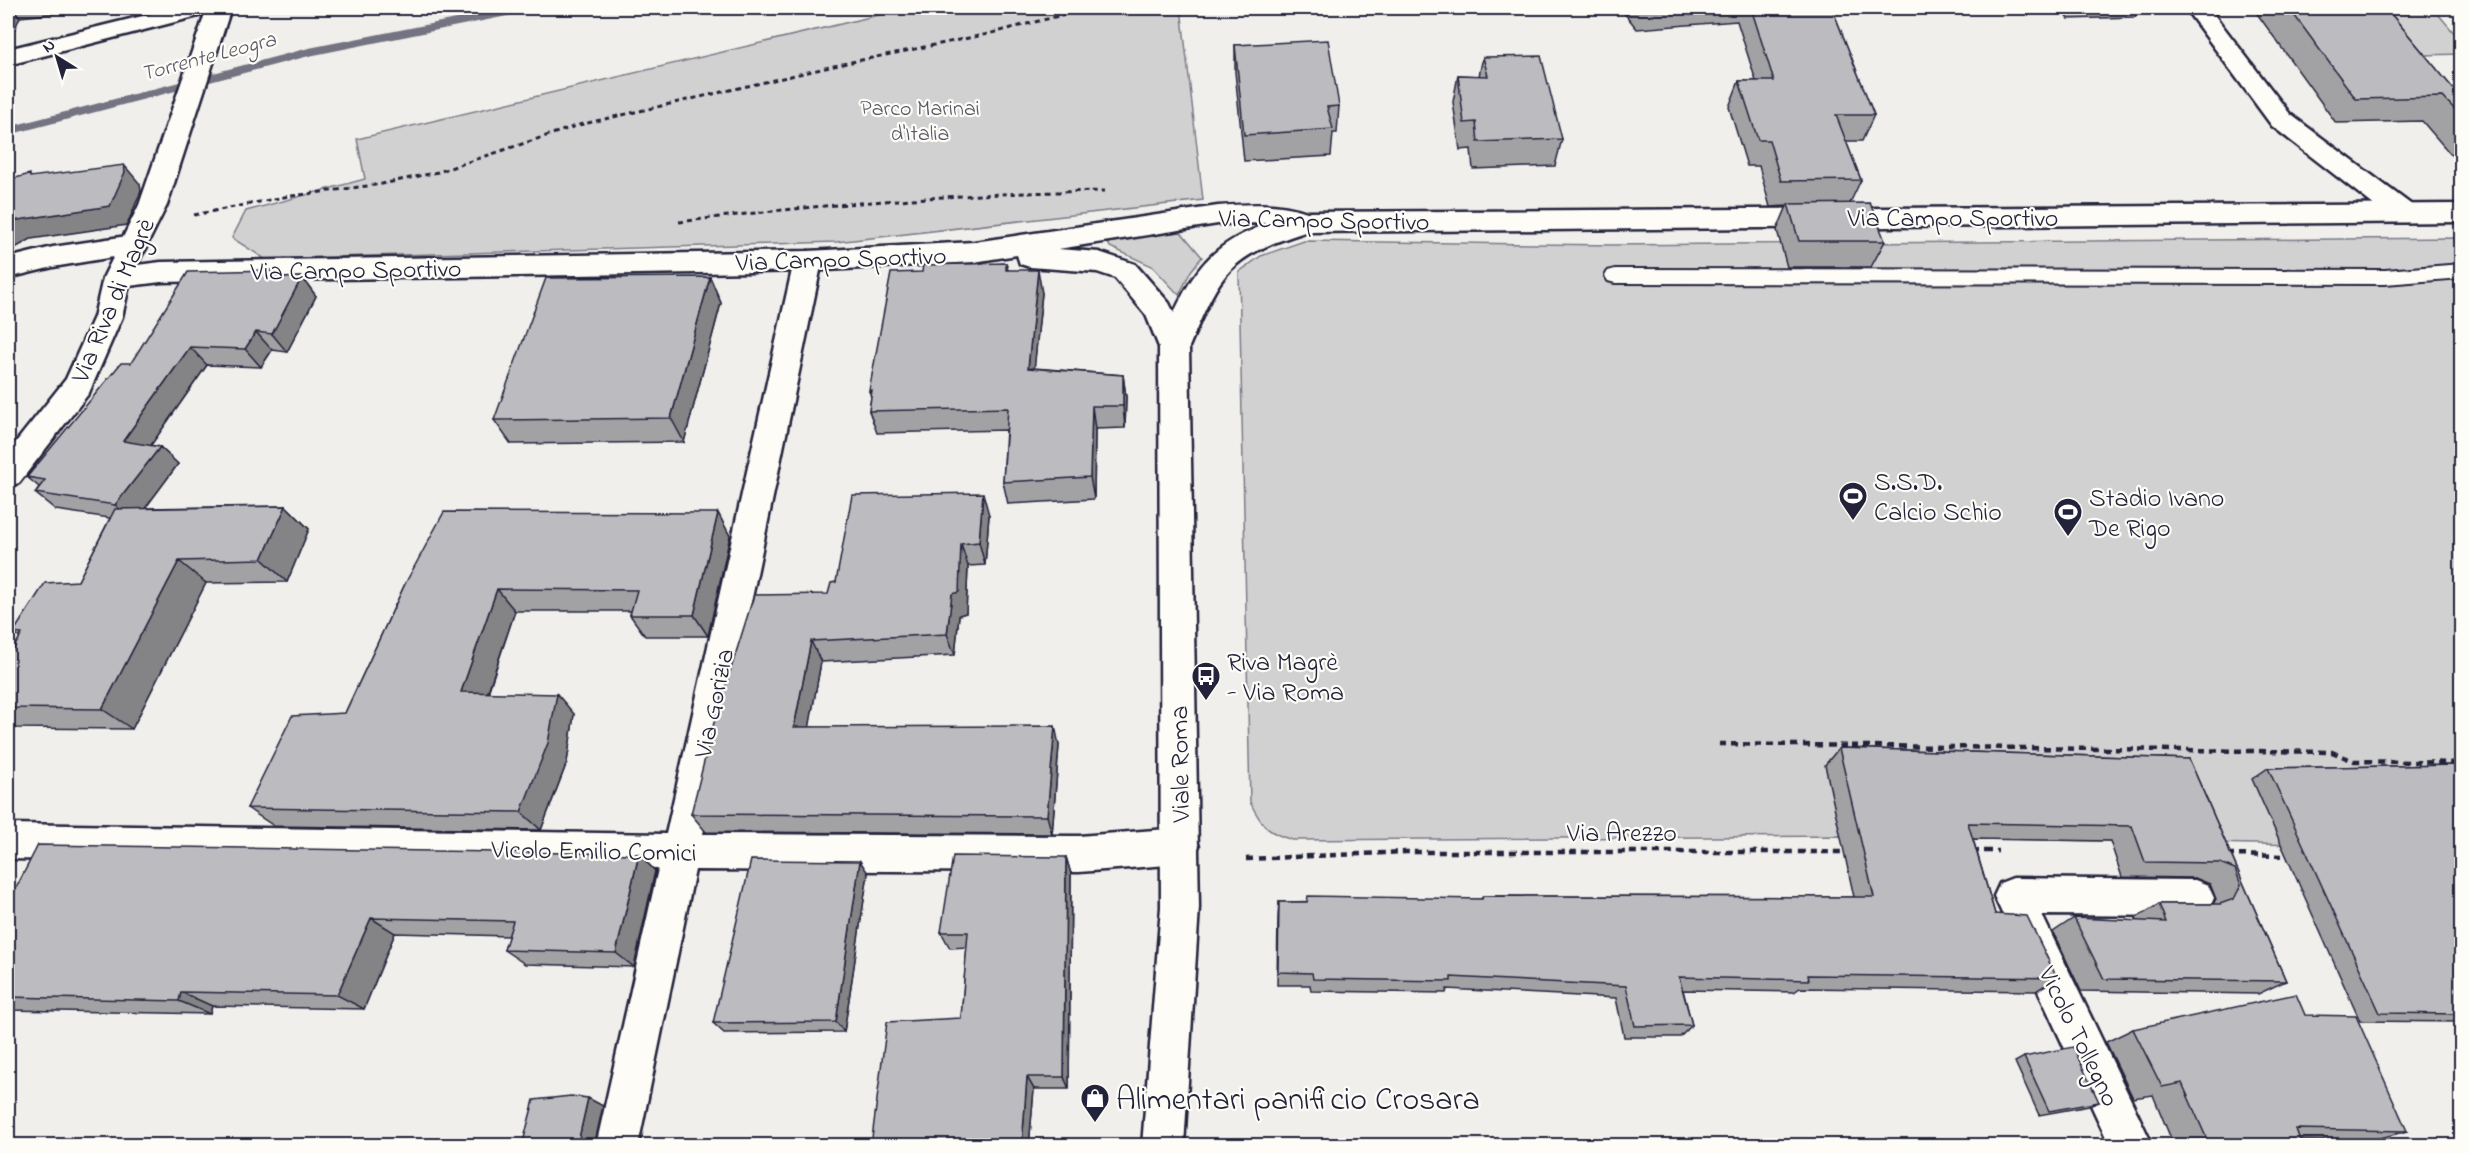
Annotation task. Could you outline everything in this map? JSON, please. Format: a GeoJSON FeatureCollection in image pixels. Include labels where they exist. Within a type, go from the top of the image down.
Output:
{"type":"FeatureCollection","features":[{"type":"Feature","properties":{"kind":"street"},"geometry":{"type":"LineString","coordinates":[[2197,8],[2281,120],[2403,213]]}},
{"type":"Feature","properties":{"kind":"street"},"geometry":{"type":"LineString","coordinates":[[8,57],[211,13]]}},
{"type":"Feature","properties":{"kind":"street","name":"Via Riva di Magrè"},"geometry":{"type":"LineString","coordinates":[[8,474],[78,385],[108,317],[117,278],[162,178],[211,13]]}},
{"type":"Feature","properties":{"kind":"street","name":"Via Campo Sportivo"},"geometry":{"type":"LineString","coordinates":[[117,278],[161,272],[808,261],[974,252],[1218,215],[1277,213],[1292,216],[1304,222],[2462,213]]}},
{"type":"Feature","properties":{"kind":"street"},"geometry":{"type":"LineString","coordinates":[[1174,346],[1205,281],[1222,261],[1237,248],[1304,222]]}},
{"type":"Feature","properties":{"kind":"street"},"geometry":{"type":"LineString","coordinates":[[8,267],[138,235]]}},
{"type":"Feature","properties":{"kind":"street"},"geometry":{"type":"LineString","coordinates":[[974,252],[1100,262],[1125,271],[1159,310],[1174,346]]}},
{"type":"Feature","properties":{"kind":"street","name":"Via Gorizia"},"geometry":{"type":"LineString","coordinates":[[617,1146],[808,261]]}},
{"type":"Feature","properties":{"kind":"street","name":"Viale Roma"},"geometry":{"type":"LineString","coordinates":[[1163,1146],[1180,907],[1174,346]]}},
{"type":"Feature","properties":{"kind":"street","name":"Vicolo Emilio Comici"},"geometry":{"type":"LineString","coordinates":[[8,842],[681,852],[1079,854],[1180,846]]}},
{"type":"Feature","properties":{"kind":"street","name":"Vicolo Tollegno"},"geometry":{"type":"LineString","coordinates":[[2132,1146],[2013,896],[2194,898]]}},
{"type":"Feature","properties":{"kind":"lane"},"geometry":{"type":"LineString","coordinates":[[1615,276],[2385,277],[2462,271]]}},
{"type":"Feature","properties":{"kind":"path"},"geometry":{"type":"LineString","coordinates":[[138,235],[284,197],[382,184],[438,172],[579,125],[988,34],[1090,8]]}},
{"type":"Feature","properties":{"kind":"path"},"geometry":{"type":"LineString","coordinates":[[1719,744],[2332,752],[2354,761],[2462,763]]}},
{"type":"Feature","properties":{"kind":"path"},"geometry":{"type":"LineString","coordinates":[[1963,851],[1999,851]]}},
{"type":"Feature","properties":{"kind":"path","name":"Via Arezzo"},"geometry":{"type":"LineString","coordinates":[[1246,859],[1417,852],[1855,852]]}},
{"type":"Feature","properties":{"kind":"path"},"geometry":{"type":"LineString","coordinates":[[2224,855],[2295,855]]}},
{"type":"Feature","properties":{"kind":"green space","name":"Parco Marinai d'Italia"},"geometry":{"type":"Polygon","coordinates":[[[908,8],[1181,8],[1203,200],[836,242],[265,259],[232,238],[246,211],[365,179],[357,139],[908,8]]]}},
{"type":"Feature","properties":{"kind":"green space"},"geometry":{"type":"Polygon","coordinates":[[[2384,8],[2433,8],[2461,41],[2461,54],[2423,55],[2384,8]]]}},
{"type":"Feature","properties":{"kind":"green space"},"geometry":{"type":"Polygon","coordinates":[[[1181,232],[1202,257],[1191,271],[1179,295],[1152,266],[1110,247],[1107,241],[1110,239],[1181,232]]]}},
{"type":"Feature","properties":{"kind":"green space","name":"S.S.D. Calcio Schio"},"geometry":{"type":"Polygon","coordinates":[[[2461,238],[2461,838],[2305,845],[1842,836],[1293,840],[1266,827],[1250,802],[1239,272],[1261,256],[1304,241],[1611,245],[2461,238]]]}},
{"type":"Feature","properties":{"kind":"building"},"geometry":{"type":"Polygon","coordinates":[[[1751,8],[1832,8],[1874,115],[1836,115],[1861,180],[1781,181],[1769,140],[1758,140],[1739,81],[1774,81],[1751,8]]]}},
{"type":"Feature","properties":{"kind":"building"},"geometry":{"type":"Polygon","coordinates":[[[2289,8],[2386,8],[2455,91],[2462,90],[2462,117],[2443,97],[2356,99],[2289,8]]]}},
{"type":"Feature","properties":{"kind":"building"},"geometry":{"type":"Polygon","coordinates":[[[1328,40],[1339,106],[1327,107],[1333,129],[1244,135],[1235,45],[1328,40]]]}},
{"type":"Feature","properties":{"kind":"building"},"geometry":{"type":"Polygon","coordinates":[[[1541,56],[1562,139],[1478,142],[1476,122],[1464,123],[1458,75],[1488,76],[1483,57],[1541,56]]]}},
{"type":"Feature","properties":{"kind":"building"},"geometry":{"type":"Polygon","coordinates":[[[124,165],[125,172],[110,206],[8,223],[8,180],[30,174],[30,177],[124,165]]]}},
{"type":"Feature","properties":{"kind":"building"},"geometry":{"type":"Polygon","coordinates":[[[1870,203],[1885,241],[1799,241],[1788,204],[1870,203]]]}},
{"type":"Feature","properties":{"kind":"building"},"geometry":{"type":"Polygon","coordinates":[[[1006,263],[1006,270],[1038,270],[1028,368],[1123,375],[1123,406],[1092,406],[1090,477],[1003,482],[1008,408],[869,411],[872,390],[869,391],[891,273],[922,272],[923,265],[1006,263]]]}},
{"type":"Feature","properties":{"kind":"building"},"geometry":{"type":"Polygon","coordinates":[[[273,270],[267,279],[302,277],[272,334],[256,332],[245,349],[190,347],[123,441],[160,447],[115,505],[35,493],[45,480],[27,477],[121,363],[131,363],[188,272],[273,270]]]}},
{"type":"Feature","properties":{"kind":"building"},"geometry":{"type":"Polygon","coordinates":[[[710,277],[671,418],[494,420],[546,278],[710,277]]]}},
{"type":"Feature","properties":{"kind":"building"},"geometry":{"type":"Polygon","coordinates":[[[983,493],[979,542],[961,544],[959,592],[952,594],[947,634],[811,641],[794,727],[1055,726],[1047,816],[691,814],[713,726],[754,595],[828,594],[831,583],[836,582],[852,495],[983,493]]]}},
{"type":"Feature","properties":{"kind":"building"},"geometry":{"type":"Polygon","coordinates":[[[286,506],[262,559],[179,561],[102,709],[8,708],[8,657],[22,634],[13,633],[45,583],[78,581],[115,509],[286,506]]]}},
{"type":"Feature","properties":{"kind":"building"},"geometry":{"type":"Polygon","coordinates":[[[444,512],[718,513],[694,615],[630,615],[637,590],[497,589],[461,692],[557,694],[548,743],[521,812],[247,808],[292,716],[345,713],[405,584],[444,512]]]}},
{"type":"Feature","properties":{"kind":"building"},"geometry":{"type":"Polygon","coordinates":[[[1839,748],[2189,759],[2286,981],[2104,979],[2074,918],[2166,922],[2159,904],[2220,904],[2234,899],[2241,885],[2235,869],[2220,863],[2145,862],[2132,826],[1968,823],[1995,914],[2027,916],[2057,978],[1808,975],[1809,980],[1679,977],[1692,1025],[1635,1026],[1626,986],[1451,977],[1451,981],[1313,979],[1312,973],[1278,972],[1279,902],[1307,902],[1308,896],[1482,899],[1483,896],[1874,897],[1839,748]]]}},
{"type":"Feature","properties":{"kind":"building"},"geometry":{"type":"Polygon","coordinates":[[[2462,765],[2462,1014],[2380,1013],[2268,768],[2462,765]]]}},
{"type":"Feature","properties":{"kind":"building"},"geometry":{"type":"Polygon","coordinates":[[[38,845],[639,854],[616,953],[504,950],[513,921],[371,918],[337,995],[181,992],[179,1001],[8,997],[8,904],[38,845]]]}},
{"type":"Feature","properties":{"kind":"building"},"geometry":{"type":"Polygon","coordinates":[[[953,856],[1066,857],[1064,1077],[1027,1077],[1022,1146],[871,1146],[887,1022],[961,1018],[968,932],[941,932],[953,856]]]}},
{"type":"Feature","properties":{"kind":"building"},"geometry":{"type":"Polygon","coordinates":[[[751,860],[860,861],[836,1022],[713,1023],[751,860]]]}},
{"type":"Feature","properties":{"kind":"building"},"geometry":{"type":"Polygon","coordinates":[[[2296,994],[2305,1015],[2356,1016],[2407,1131],[2296,1129],[2302,1146],[2210,1146],[2182,1083],[2162,1087],[2133,1029],[2296,994]]]}},
{"type":"Feature","properties":{"kind":"building"},"geometry":{"type":"Polygon","coordinates":[[[2073,1047],[2099,1102],[2049,1111],[2024,1057],[2073,1047]]]}},
{"type":"Feature","properties":{"kind":"building"},"geometry":{"type":"Polygon","coordinates":[[[571,1096],[588,1098],[579,1138],[581,1141],[592,1141],[591,1146],[522,1146],[534,1100],[571,1096]]]}},
{"type":"Feature","properties":{"kind":"waterway","name":"Torrente Leogra"},"geometry":{"type":"LineString","coordinates":[[8,131],[309,52],[527,8]]}},
{"type":"Feature","properties":{"kind":"place","name":"S.S.D. Calcio Schio"},"geometry":{"type":"Point","coordinates":[1853,522]}},
{"type":"Feature","properties":{"kind":"place","name":"Stadio Ivano De Rigo"},"geometry":{"type":"Point","coordinates":[2068,538]}},
{"type":"Feature","properties":{"kind":"place","name":"Riva Magrè - Via Roma"},"geometry":{"type":"Point","coordinates":[1206,702]}},
{"type":"Feature","properties":{"kind":"place","name":"Alimentari panificio Crosara"},"geometry":{"type":"Point","coordinates":[1095,1124]}}]}
